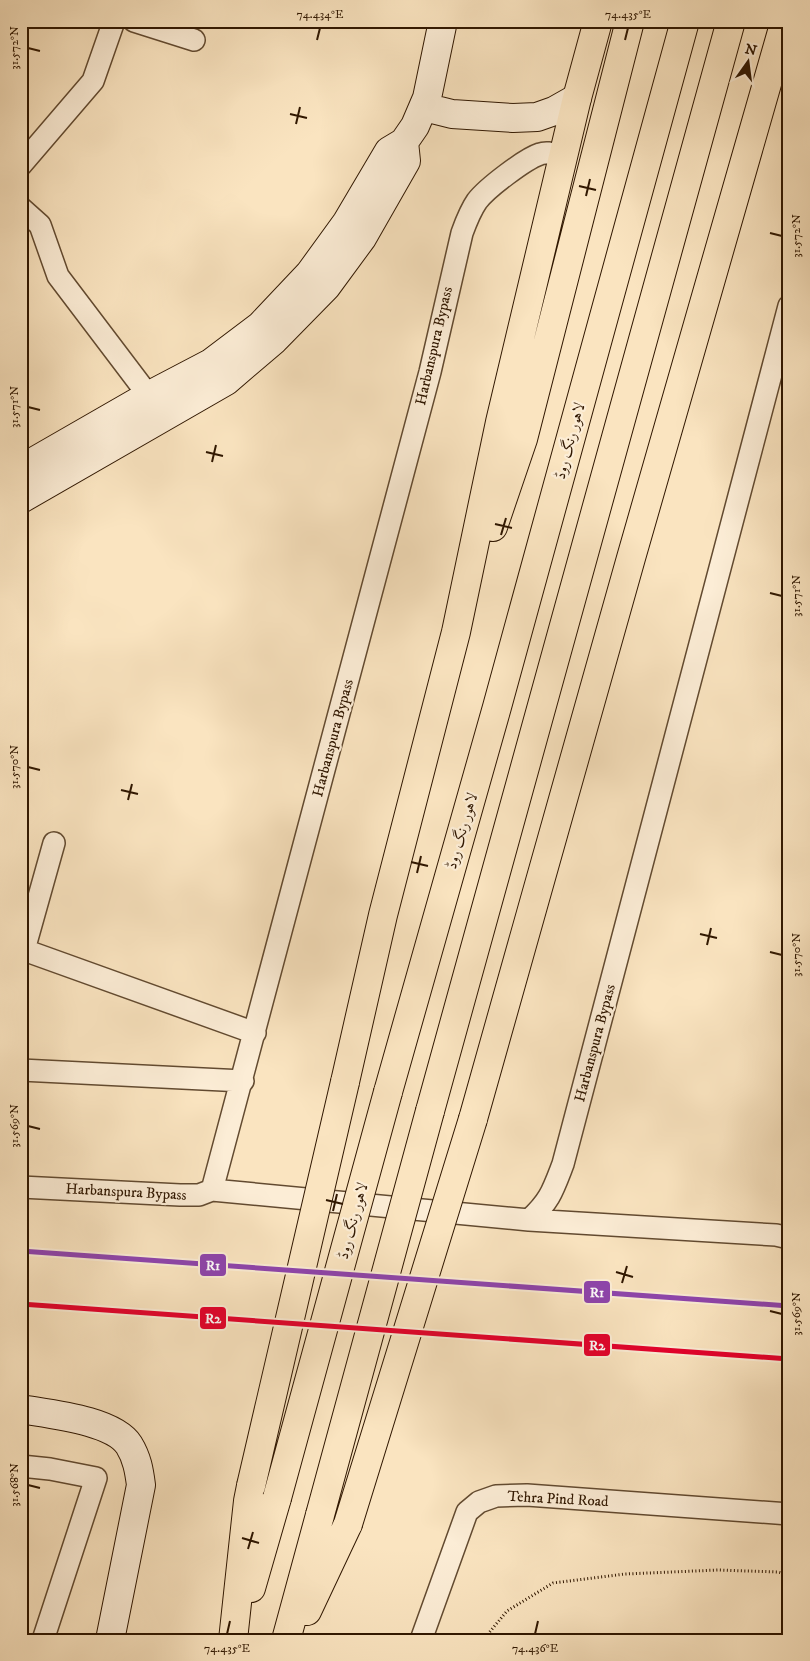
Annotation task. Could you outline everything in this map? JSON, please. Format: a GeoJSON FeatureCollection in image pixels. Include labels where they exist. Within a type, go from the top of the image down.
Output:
{"type":"FeatureCollection","features":[{"type":"Feature","properties":{"kind":"highway"},"geometry":{"type":"LineString","coordinates":[[234,1640],[251,1486],[383,915],[456,632],[500,422],[577,98],[598,21]]}},
{"type":"Feature","properties":{"kind":"highway"},"geometry":{"type":"LineString","coordinates":[[456,632],[523,439],[630,21]]}},
{"type":"Feature","properties":{"kind":"highway","name":"لاہور رنگ روڈ"},"geometry":{"type":"LineString","coordinates":[[234,1640],[277,1498],[685,21]]}},
{"type":"Feature","properties":{"kind":"highway"},"geometry":{"type":"LineString","coordinates":[[286,1640],[731,21]]}},
{"type":"Feature","properties":{"kind":"highway"},"geometry":{"type":"LineString","coordinates":[[772,60],[778,21]]}},
{"type":"Feature","properties":{"kind":"highway"},"geometry":{"type":"LineString","coordinates":[[293,1640],[348,1524],[473,1119],[784,21]]}},
{"type":"Feature","properties":{"kind":"highway"},"geometry":{"type":"LineString","coordinates":[[772,60],[789,26]]}},
{"type":"Feature","properties":{"kind":"main road"},"geometry":{"type":"LineString","coordinates":[[21,469],[148,396],[212,363],[260,326],[310,273],[347,222],[389,151],[404,142],[415,126],[424,106],[432,80],[443,21]]}},
{"type":"Feature","properties":{"kind":"main road"},"geometry":{"type":"LineString","coordinates":[[424,106],[452,114],[513,118],[537,117],[554,111],[577,98]]}},
{"type":"Feature","properties":{"kind":"main road"},"geometry":{"type":"LineString","coordinates":[[21,499],[226,381],[274,340],[326,287],[362,238],[406,161],[404,142]]}},
{"type":"Feature","properties":{"kind":"main road"},"geometry":{"type":"LineString","coordinates":[[21,1408],[81,1420],[107,1428],[128,1443],[138,1464],[141,1485],[110,1640]]}},
{"type":"Feature","properties":{"kind":"street"},"geometry":{"type":"LineString","coordinates":[[21,165],[93,81],[114,21]]}},
{"type":"Feature","properties":{"kind":"street"},"geometry":{"type":"LineString","coordinates":[[134,21],[194,40]]}},
{"type":"Feature","properties":{"kind":"street","name":"Harbanspura Bypass"},"geometry":{"type":"LineString","coordinates":[[21,1187],[180,1195],[199,1195],[212,1190],[430,372],[462,233],[470,213],[478,200],[516,169],[539,154],[548,153],[563,156]]}},
{"type":"Feature","properties":{"kind":"street"},"geometry":{"type":"LineString","coordinates":[[21,208],[40,225],[58,276],[165,417]]}},
{"type":"Feature","properties":{"kind":"street","name":"Harbanspura Bypass"},"geometry":{"type":"LineString","coordinates":[[529,1220],[552,1194],[563,1164],[789,306]]}},
{"type":"Feature","properties":{"kind":"street"},"geometry":{"type":"LineString","coordinates":[[54,844],[24,950],[255,1033]]}},
{"type":"Feature","properties":{"kind":"street"},"geometry":{"type":"LineString","coordinates":[[21,1070],[242,1081]]}},
{"type":"Feature","properties":{"kind":"street"},"geometry":{"type":"LineString","coordinates":[[212,1190],[529,1220],[776,1235],[789,1238]]}},
{"type":"Feature","properties":{"kind":"street"},"geometry":{"type":"LineString","coordinates":[[21,1466],[50,1469],[96,1478],[43,1640]]}},
{"type":"Feature","properties":{"kind":"street","name":"Tehra Pind Road"},"geometry":{"type":"LineString","coordinates":[[421,1640],[467,1512],[479,1502],[496,1496],[527,1495],[789,1514]]}},
{"type":"Feature","properties":{"kind":"path"},"geometry":{"type":"LineString","coordinates":[[483,1640],[507,1611],[553,1584],[625,1574],[718,1570],[789,1574]]}},
{"type":"Feature","properties":{"kind":"transit line","name":"R1"},"geometry":{"type":"LineString","coordinates":[[21,1251],[789,1306]]}},
{"type":"Feature","properties":{"kind":"transit line","name":"R2"},"geometry":{"type":"LineString","coordinates":[[21,1304],[789,1359]]}}]}
